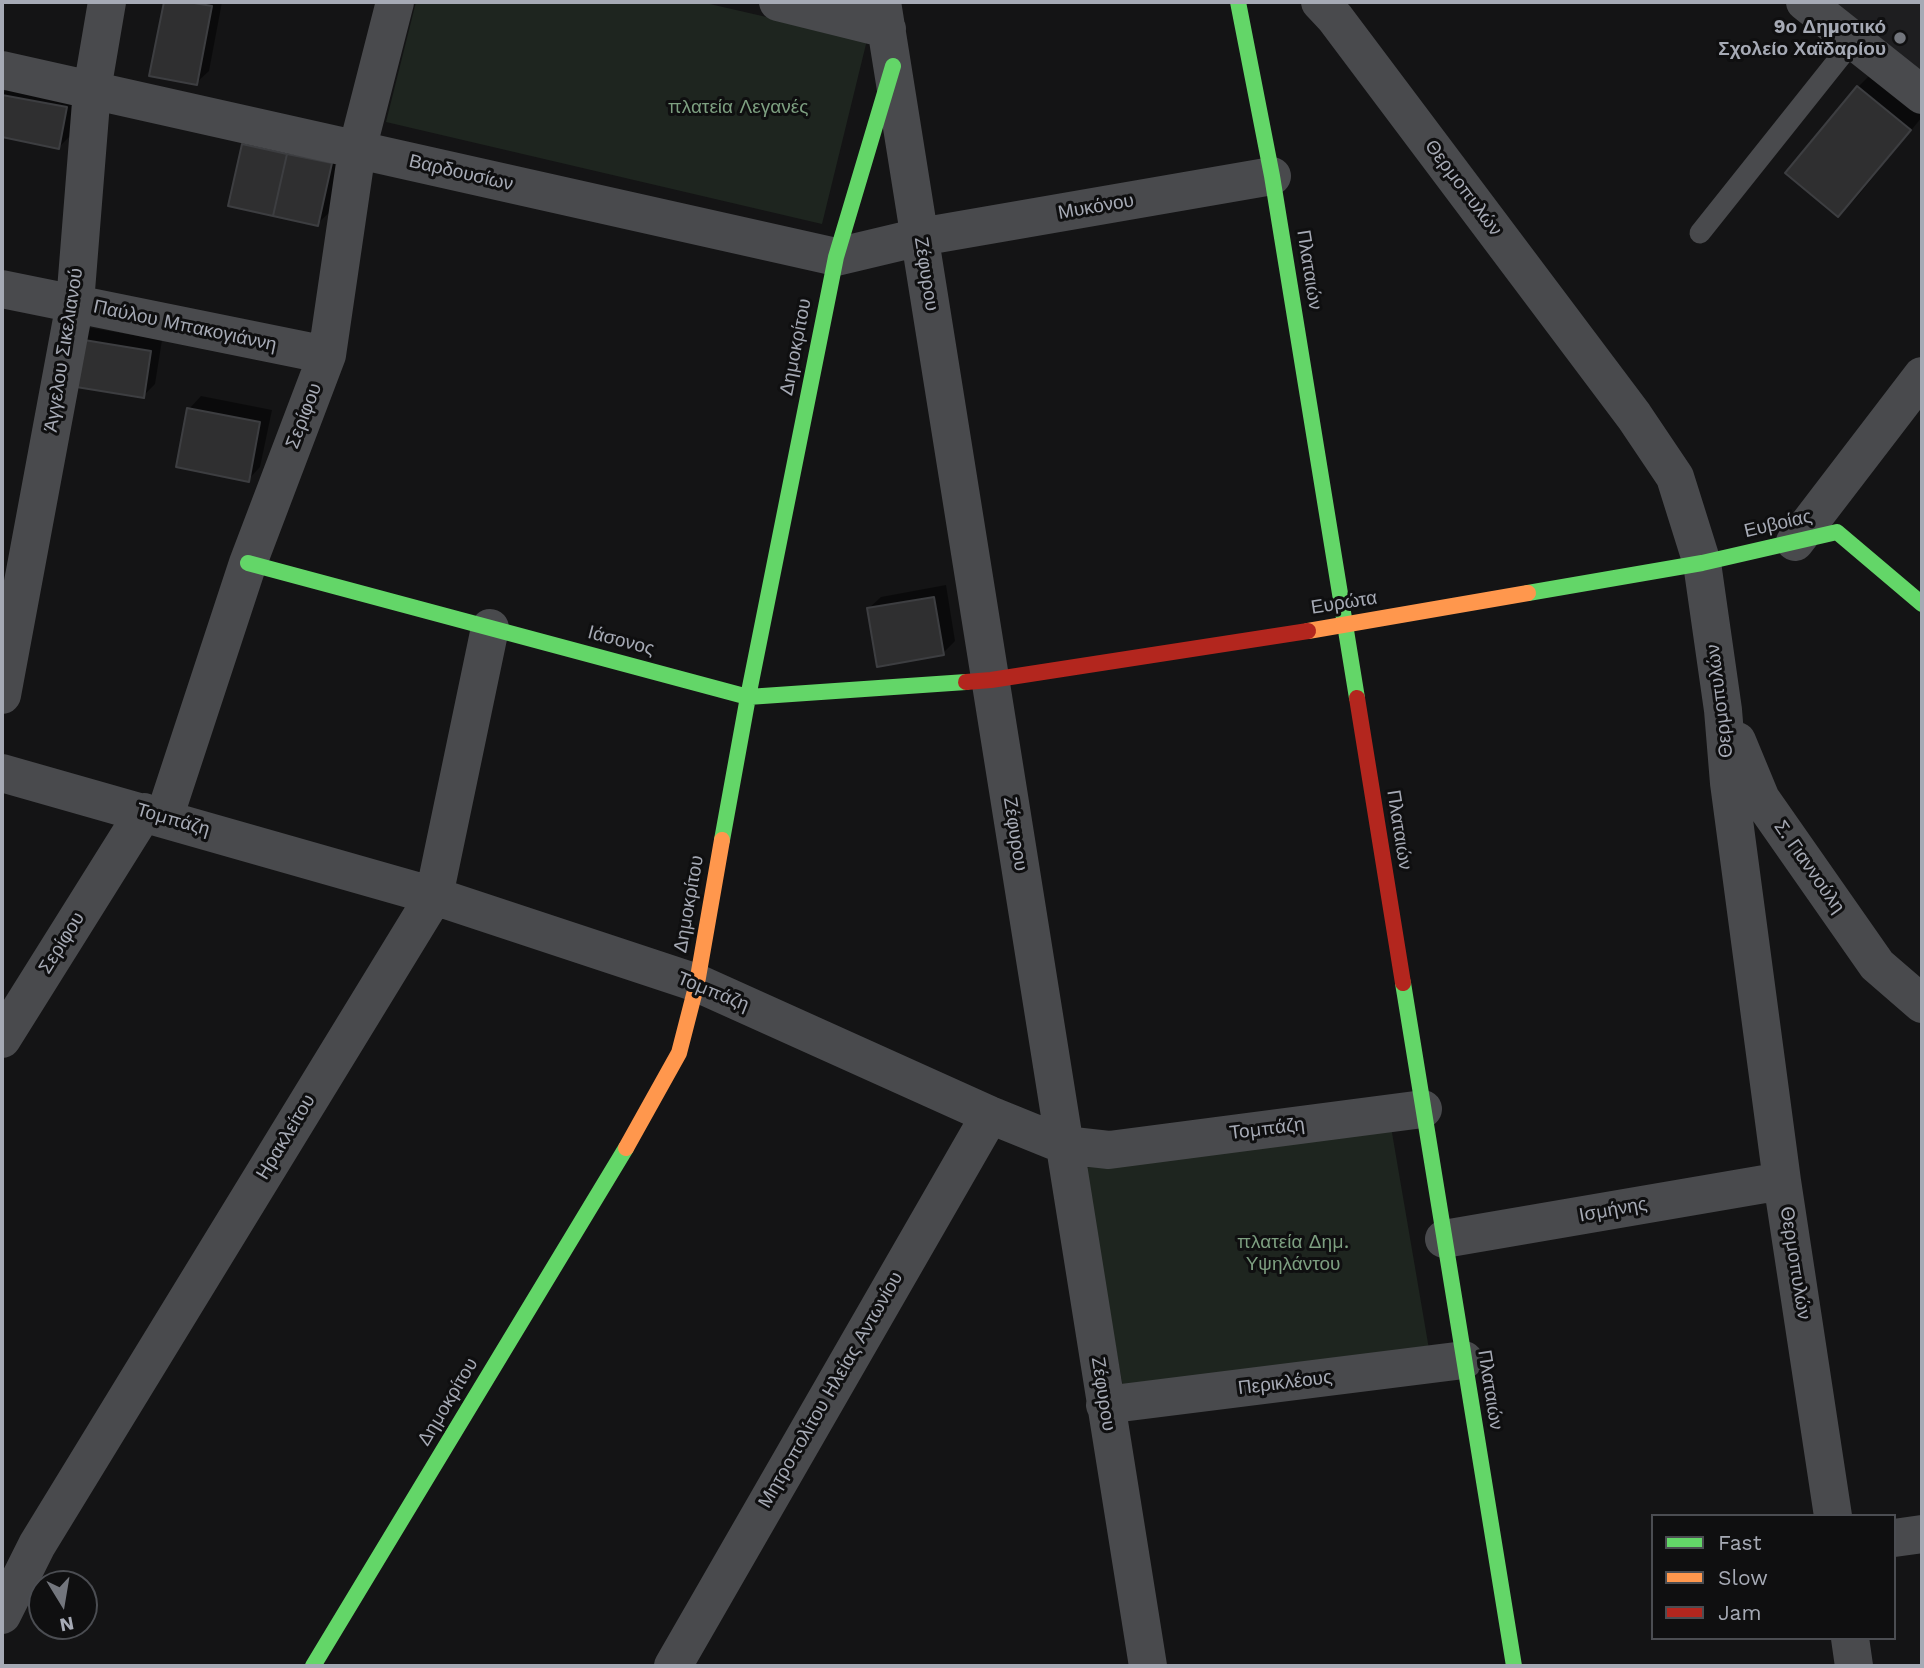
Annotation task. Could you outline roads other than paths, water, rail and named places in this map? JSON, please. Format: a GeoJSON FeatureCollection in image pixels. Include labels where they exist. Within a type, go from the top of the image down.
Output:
{"type":"FeatureCollection","features":[{"type":"Feature","properties":{"kind":"street","name":"Άγγελου Σικελιανού"},"geometry":{"type":"LineString","coordinates":[[2,695],[75,303],[92,90],[107,2]]}},
{"type":"Feature","properties":{"kind":"street","name":"Σερίφου"},"geometry":{"type":"LineString","coordinates":[[2,1039],[154,815],[327,355],[357,150],[395,2]]}},
{"type":"Feature","properties":{"kind":"street"},"geometry":{"type":"LineString","coordinates":[[778,2],[887,32]]}},
{"type":"Feature","properties":{"kind":"street","name":"Πλαταιών"},"geometry":{"type":"LineString","coordinates":[[1238,2],[1272,176],[1514,1666]]}},
{"type":"Feature","properties":{"kind":"street","name":"Θερμοπυλών"},"geometry":{"type":"LineString","coordinates":[[1320,2],[1352,40],[1634,416],[1675,477],[1702,563],[1782,1181],[1833,1514]]}},
{"type":"Feature","properties":{"kind":"street"},"geometry":{"type":"LineString","coordinates":[[1805,2],[1922,95]]}},
{"type":"Feature","properties":{"kind":"street","name":"Ζέφυρου"},"geometry":{"type":"LineString","coordinates":[[887,32],[1148,1666]]}},
{"type":"Feature","properties":{"kind":"street","name":"Δημοκρίτου"},"geometry":{"type":"LineString","coordinates":[[313,1666],[648,1113],[679,1053],[697,983],[748,697],[836,257],[887,32]]}},
{"type":"Feature","properties":{"kind":"street","name":"Βαρδουσίων"},"geometry":{"type":"LineString","coordinates":[[2,70],[836,257],[920,237]]}},
{"type":"Feature","properties":{"kind":"street","name":"Μυκόνου"},"geometry":{"type":"LineString","coordinates":[[920,237],[1272,176]]}},
{"type":"Feature","properties":{"kind":"street","name":"Παύλου Μπακογιάννη"},"geometry":{"type":"LineString","coordinates":[[2,289],[327,355]]}},
{"type":"Feature","properties":{"kind":"street"},"geometry":{"type":"LineString","coordinates":[[1796,542],[1922,376]]}},
{"type":"Feature","properties":{"kind":"street","name":"Ευβοίας"},"geometry":{"type":"LineString","coordinates":[[1702,563],[1837,532],[1922,604]]}},
{"type":"Feature","properties":{"kind":"street","name":"Ιάσονος"},"geometry":{"type":"LineString","coordinates":[[248,563],[748,697],[991,680]]}},
{"type":"Feature","properties":{"kind":"street","name":"Ευρώτα"},"geometry":{"type":"LineString","coordinates":[[991,680],[1344,625],[1702,563]]}},
{"type":"Feature","properties":{"kind":"street","name":"Ηρακλείτου"},"geometry":{"type":"LineString","coordinates":[[2,1615],[37,1545],[433,896],[490,628]]}},
{"type":"Feature","properties":{"kind":"street","name":"Σ. Γιαννούλη"},"geometry":{"type":"LineString","coordinates":[[1723,710],[1761,799],[1877,965],[1922,1004]]}},
{"type":"Feature","properties":{"kind":"street","name":"Τομπάζη"},"geometry":{"type":"LineString","coordinates":[[2,773],[433,896],[697,983],[990,1115],[1064,1145],[1109,1150],[1423,1109]]}},
{"type":"Feature","properties":{"kind":"street","name":"Μητροπολίτου Ηλείας Αντωνίου"},"geometry":{"type":"LineString","coordinates":[[673,1666],[990,1115]]}},
{"type":"Feature","properties":{"kind":"street","name":"Ισμήνης"},"geometry":{"type":"LineString","coordinates":[[1444,1239],[1782,1181]]}},
{"type":"Feature","properties":{"kind":"street","name":"Περικλέους"},"geometry":{"type":"LineString","coordinates":[[1105,1405],[1464,1360]]}},
{"type":"Feature","properties":{"kind":"street"},"geometry":{"type":"LineString","coordinates":[[1896,1538],[1922,1534]]}},
{"type":"Feature","properties":{"kind":"street"},"geometry":{"type":"LineString","coordinates":[[1850,1640],[1854,1666]]}},
{"type":"Feature","properties":{"kind":"lane"},"geometry":{"type":"LineString","coordinates":[[1700,233],[1853,41]]}},
{"type":"Feature","properties":{"kind":"place","name":"9ο Δημοτικό Σχολείο Χαϊδαρίου"},"geometry":{"type":"Point","coordinates":[1900,38]}},
{"type":"Feature","properties":{"kind":"park label","name":"πλατεία Λεγανές"},"geometry":{"type":"Point","coordinates":[738,107]}},
{"type":"Feature","properties":{"kind":"park label","name":"πλατεία Δημ. Υψηλάντου"},"geometry":{"type":"Point","coordinates":[1293,1253]}}]}
